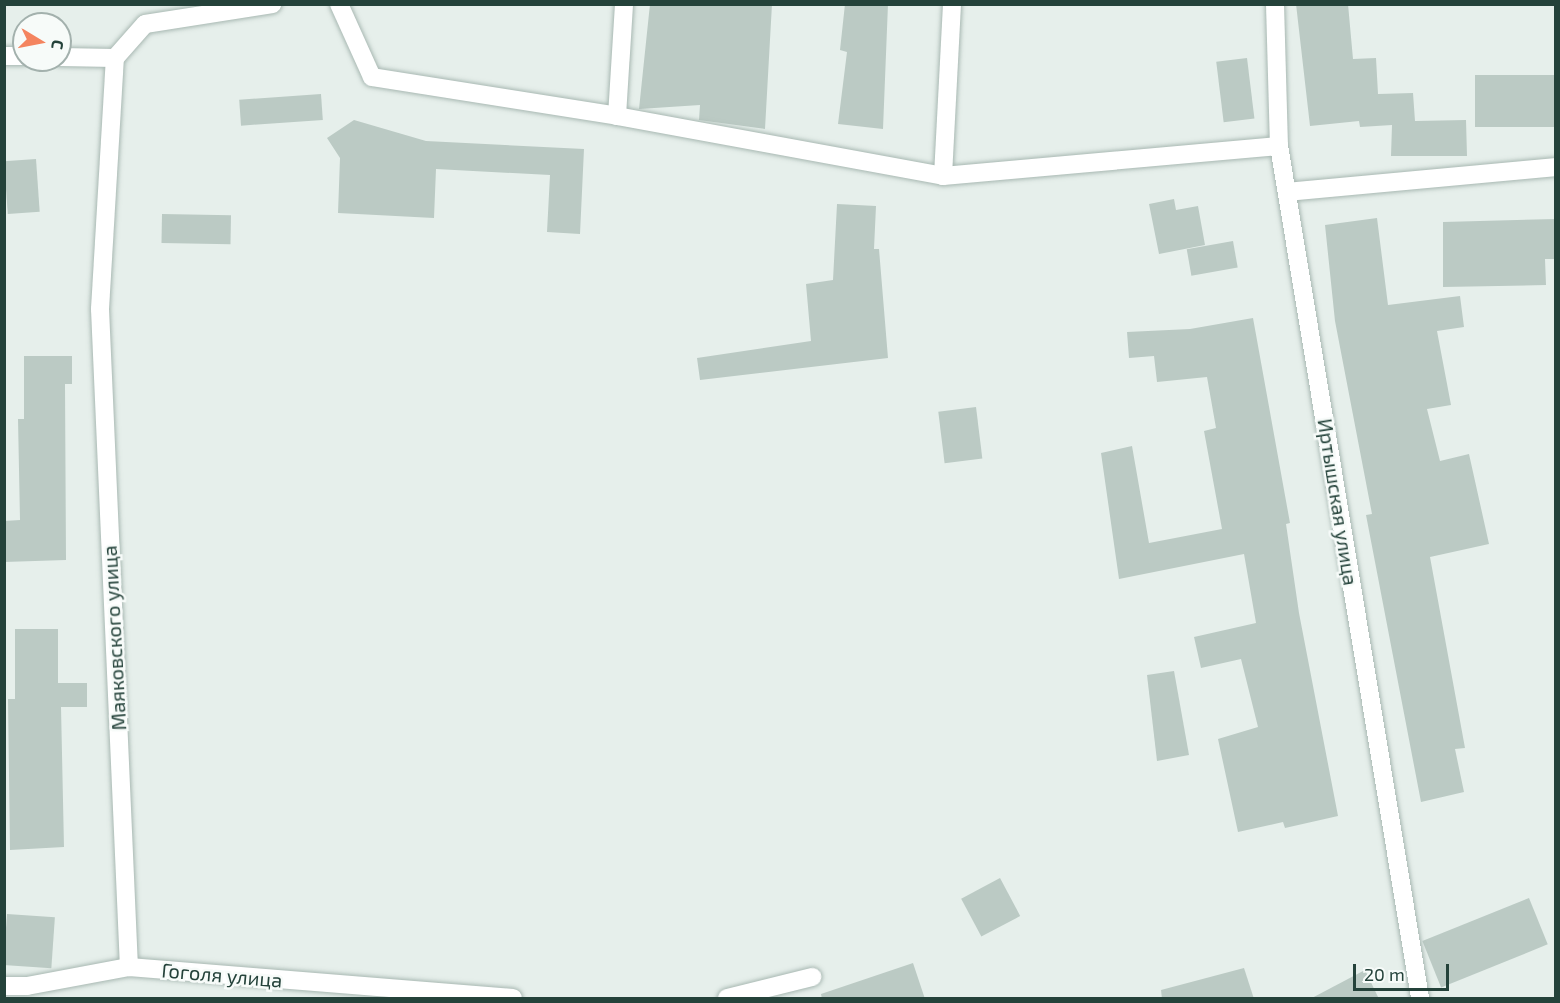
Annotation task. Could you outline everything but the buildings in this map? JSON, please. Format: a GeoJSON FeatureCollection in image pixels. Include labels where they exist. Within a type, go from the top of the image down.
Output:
{"type":"FeatureCollection","features":[{"type":"Feature","properties":{"kind":"street"},"geometry":{"type":"LineString","coordinates":[[72,57],[115,58],[145,24],[272,4]]}},
{"type":"Feature","properties":{"kind":"street"},"geometry":{"type":"LineString","coordinates":[[339,4],[372,77],[617,116],[943,176],[1280,146]]}},
{"type":"Feature","properties":{"kind":"street"},"geometry":{"type":"LineString","coordinates":[[617,116],[624,4]]}},
{"type":"Feature","properties":{"kind":"street"},"geometry":{"type":"LineString","coordinates":[[943,176],[952,4]]}},
{"type":"Feature","properties":{"kind":"street","name":"Иртышская улица"},"geometry":{"type":"LineString","coordinates":[[1275,4],[1280,146],[1420,999]]}},
{"type":"Feature","properties":{"kind":"street","name":"Маяковского улица"},"geometry":{"type":"LineString","coordinates":[[115,58],[100,309],[129,968]]}},
{"type":"Feature","properties":{"kind":"street"},"geometry":{"type":"LineString","coordinates":[[1287,192],[1556,167]]}},
{"type":"Feature","properties":{"kind":"street","name":"Гоголя улица"},"geometry":{"type":"LineString","coordinates":[[4,986],[29,992],[129,968],[513,999]]}},
{"type":"Feature","properties":{"kind":"street"},"geometry":{"type":"LineString","coordinates":[[727,999],[812,977]]}}]}
